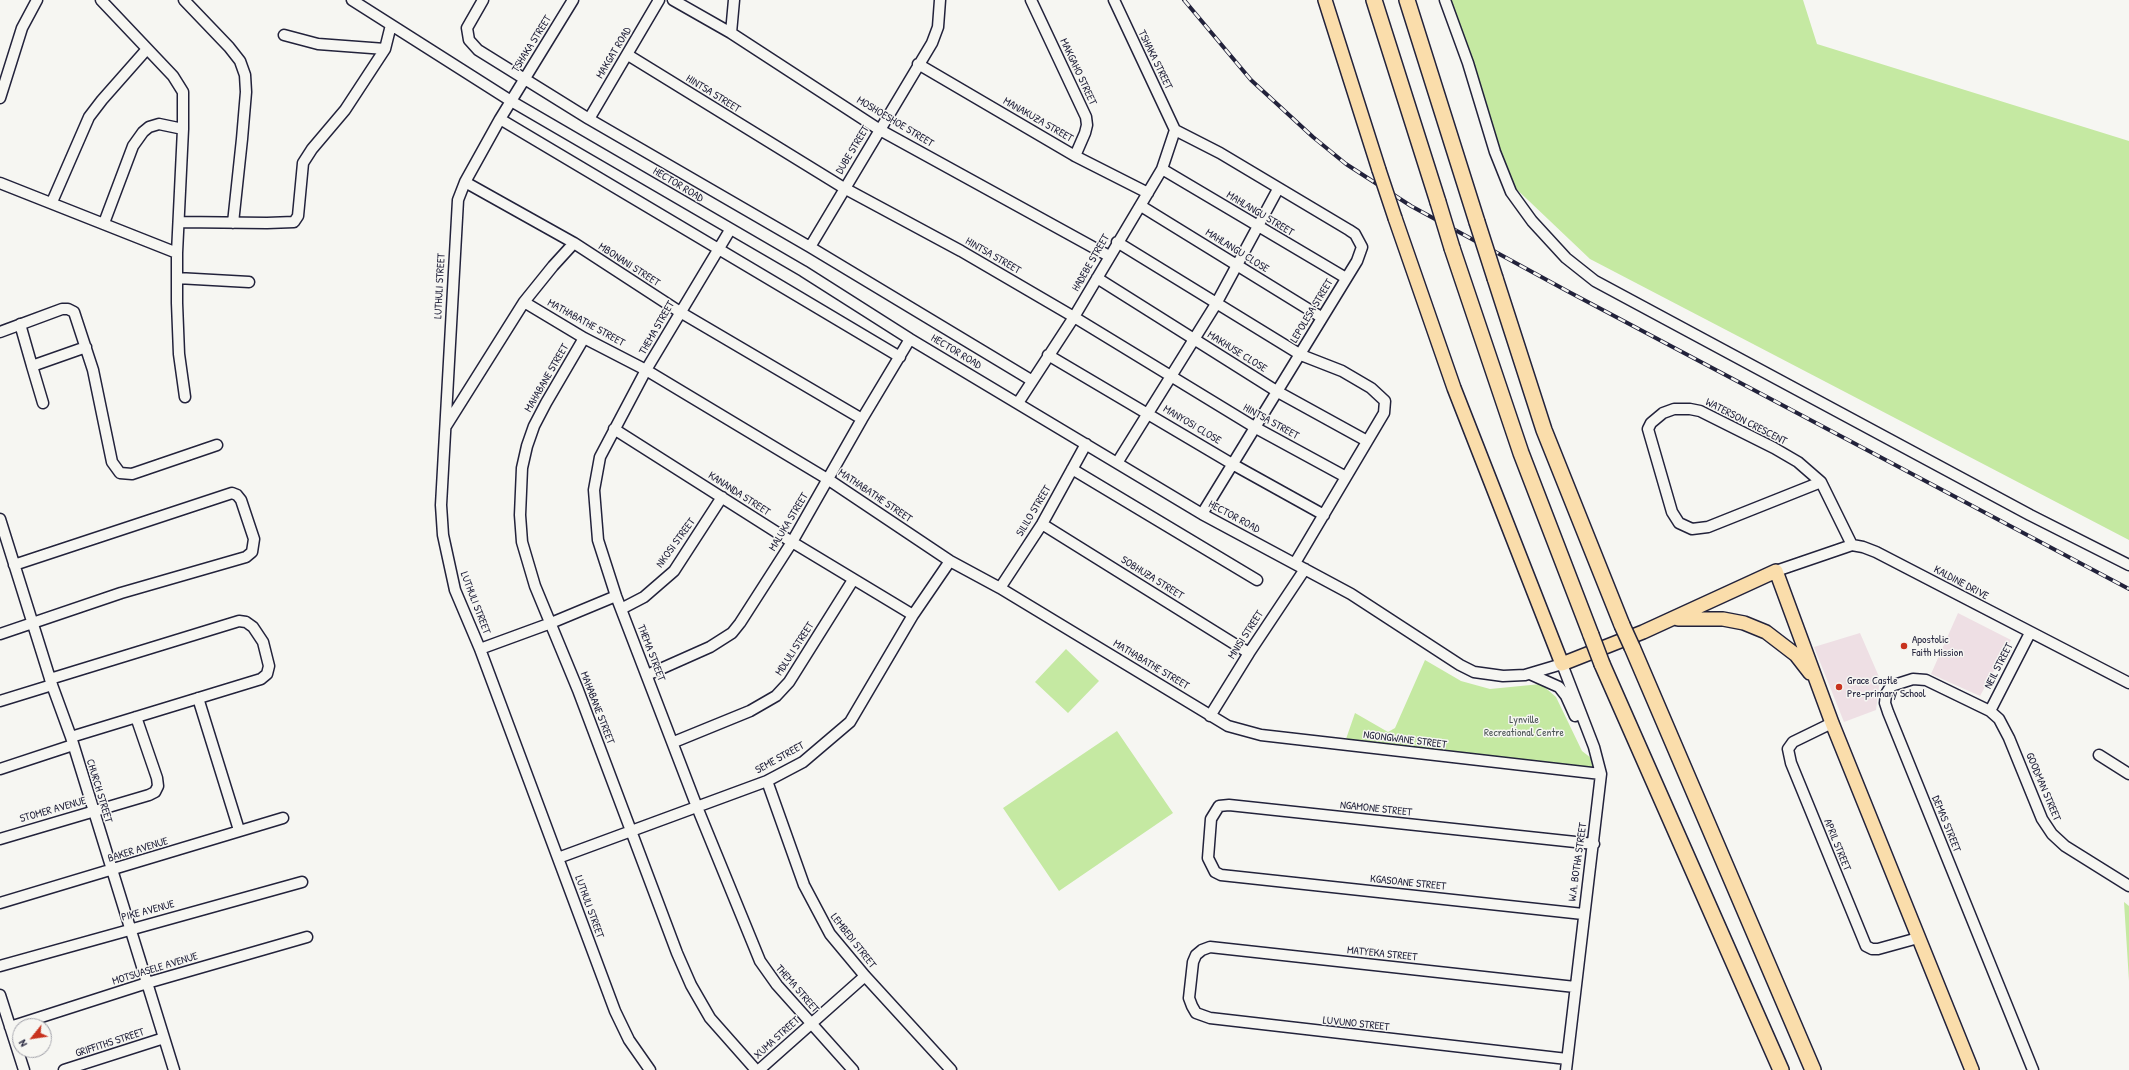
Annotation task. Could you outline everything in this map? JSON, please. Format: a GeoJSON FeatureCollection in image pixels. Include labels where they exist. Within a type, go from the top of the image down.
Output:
{"type":"FeatureCollection","features":[{"type":"Feature","properties":{"kind":"highway"},"geometry":{"type":"LineString","coordinates":[[1374,0],[1452,248],[1521,453],[1602,664],[1781,1070]]}},
{"type":"Feature","properties":{"kind":"highway"},"geometry":{"type":"LineString","coordinates":[[1407,0],[1544,430],[1622,625],[1813,1070]]}},
{"type":"Feature","properties":{"kind":"main road"},"geometry":{"type":"LineString","coordinates":[[1325,0],[1379,170],[1454,388],[1562,664],[1669,620],[1776,571],[1832,723],[1972,1070]]}},
{"type":"Feature","properties":{"kind":"main road"},"geometry":{"type":"LineString","coordinates":[[1669,620],[1723,619],[1744,623],[1766,632],[1796,655],[1810,673],[1826,705]]}},
{"type":"Feature","properties":{"kind":"street"},"geometry":{"type":"LineString","coordinates":[[101,0],[112,4],[147,49],[173,76],[181,88],[183,96],[183,129],[177,253],[177,328],[185,397]]}},
{"type":"Feature","properties":{"kind":"street"},"geometry":{"type":"LineString","coordinates":[[184,0],[229,47],[240,61],[245,75],[246,92],[243,131],[233,223]]}},
{"type":"Feature","properties":{"kind":"street","name":"HECTOR ROAD"},"geometry":{"type":"LineString","coordinates":[[352,0],[511,101],[730,230],[803,271],[910,339],[1202,514],[1351,594],[1450,660],[1474,672],[1497,676],[1530,674],[1562,664]]}},
{"type":"Feature","properties":{"kind":"street","name":"HECTOR ROAD"},"geometry":{"type":"LineString","coordinates":[[483,0],[467,28],[469,40],[478,50],[526,78],[589,119],[810,247],[1031,380]]}},
{"type":"Feature","properties":{"kind":"street","name":"TSHAKA STREET"},"geometry":{"type":"LineString","coordinates":[[511,101],[573,0]]}},
{"type":"Feature","properties":{"kind":"street","name":"MAKGAT ROAD"},"geometry":{"type":"LineString","coordinates":[[589,119],[660,0]]}},
{"type":"Feature","properties":{"kind":"street","name":"MOSHOESHOE STREET"},"geometry":{"type":"LineString","coordinates":[[674,0],[730,33],[880,130],[1109,256]]}},
{"type":"Feature","properties":{"kind":"street"},"geometry":{"type":"LineString","coordinates":[[730,33],[734,0]]}},
{"type":"Feature","properties":{"kind":"street","name":"DUBE STREET"},"geometry":{"type":"LineString","coordinates":[[810,247],[918,64],[932,43],[938,27],[940,0]]}},
{"type":"Feature","properties":{"kind":"street","name":"MAKGAHO STREET"},"geometry":{"type":"LineString","coordinates":[[1031,0],[1086,117],[1087,125],[1085,133],[1075,156]]}},
{"type":"Feature","properties":{"kind":"street","name":"TSHAKA STREET"},"geometry":{"type":"LineString","coordinates":[[1114,0],[1176,130]]}},
{"type":"Feature","properties":{"kind":"street"},"geometry":{"type":"LineString","coordinates":[[1444,0],[1468,63],[1495,152],[1511,192],[1532,221],[1566,258],[1595,281],[1640,306],[2030,515],[2129,565]]}},
{"type":"Feature","properties":{"kind":"street"},"geometry":{"type":"LineString","coordinates":[[0,98],[22,28],[36,1]]}},
{"type":"Feature","properties":{"kind":"street"},"geometry":{"type":"LineString","coordinates":[[179,222],[292,223],[297,220],[301,174],[307,156],[345,110],[385,49],[392,25]]}},
{"type":"Feature","properties":{"kind":"street"},"geometry":{"type":"LineString","coordinates":[[284,36],[318,44],[385,49]]}},
{"type":"Feature","properties":{"kind":"street"},"geometry":{"type":"LineString","coordinates":[[52,202],[89,117],[147,49]]}},
{"type":"Feature","properties":{"kind":"street","name":"HINTSA STREET"},"geometry":{"type":"LineString","coordinates":[[628,55],[844,188],[960,251],[1074,317],[1171,378],[1256,428],[1346,477]]}},
{"type":"Feature","properties":{"kind":"street","name":"MANAKUZA STREET"},"geometry":{"type":"LineString","coordinates":[[918,64],[1075,156],[1148,193]]}},
{"type":"Feature","properties":{"kind":"street","name":"LUTHULI STREET"},"geometry":{"type":"LineString","coordinates":[[511,101],[464,182],[456,212],[441,505],[443,535],[456,590],[480,649],[615,1011],[629,1040],[650,1070]]}},
{"type":"Feature","properties":{"kind":"street"},"geometry":{"type":"LineString","coordinates":[[500,119],[900,357]]}},
{"type":"Feature","properties":{"kind":"street"},"geometry":{"type":"LineString","coordinates":[[104,223],[133,146],[139,136],[146,129],[156,125],[183,129]]}},
{"type":"Feature","properties":{"kind":"street","name":"HADEBE STREET"},"geometry":{"type":"LineString","coordinates":[[1018,403],[1031,380],[1074,317],[1109,256],[1162,170],[1176,130]]}},
{"type":"Feature","properties":{"kind":"street","name":"LEPOLESA STREET"},"geometry":{"type":"LineString","coordinates":[[1176,130],[1220,153],[1355,234],[1362,247],[1361,254],[1321,317],[1301,355],[1342,371],[1371,388],[1385,401],[1384,413],[1295,563]]}},
{"type":"Feature","properties":{"kind":"street","name":"MAHLANGU STREET"},"geometry":{"type":"LineString","coordinates":[[1162,170],[1346,278]]}},
{"type":"Feature","properties":{"kind":"street","name":"MBONANI STREET"},"geometry":{"type":"LineString","coordinates":[[464,182],[574,243],[680,312],[862,419]]}},
{"type":"Feature","properties":{"kind":"street"},"geometry":{"type":"LineString","coordinates":[[0,183],[52,202],[177,253]]}},
{"type":"Feature","properties":{"kind":"street"},"geometry":{"type":"LineString","coordinates":[[1117,463],[1216,304],[1278,189]]}},
{"type":"Feature","properties":{"kind":"street","name":"MAHLANGU CLOSE"},"geometry":{"type":"LineString","coordinates":[[1141,206],[1321,317]]}},
{"type":"Feature","properties":{"kind":"street","name":"THEMA STREET"},"geometry":{"type":"LineString","coordinates":[[730,230],[646,370],[600,457],[594,490],[598,540],[616,596],[674,742],[697,807],[760,962],[767,973],[853,1070]]}},
{"type":"Feature","properties":{"kind":"street"},"geometry":{"type":"LineString","coordinates":[[1118,242],[1216,304],[1301,355],[1202,514]]}},
{"type":"Feature","properties":{"kind":"street"},"geometry":{"type":"LineString","coordinates":[[446,426],[524,302],[574,243]]}},
{"type":"Feature","properties":{"kind":"street"},"geometry":{"type":"LineString","coordinates":[[177,278],[249,282]]}},
{"type":"Feature","properties":{"kind":"street","name":"MAKHUSE CLOSE"},"geometry":{"type":"LineString","coordinates":[[1097,278],[1278,392],[1367,441]]}},
{"type":"Feature","properties":{"kind":"street","name":"MATHABATHE STREET"},"geometry":{"type":"LineString","coordinates":[[524,302],[584,338],[646,370],[829,480],[950,561],[1000,588],[1210,716]]}},
{"type":"Feature","properties":{"kind":"street"},"geometry":{"type":"LineString","coordinates":[[0,332],[62,309],[68,309],[74,312],[86,347],[104,420],[109,452],[112,462],[120,473],[132,474],[217,445]]}},
{"type":"Feature","properties":{"kind":"street"},"geometry":{"type":"LineString","coordinates":[[20,324],[43,403]]}},
{"type":"Feature","properties":{"kind":"street","name":"MAHABANE STREET"},"geometry":{"type":"LineString","coordinates":[[584,338],[534,426],[522,468],[520,515],[522,542],[528,566],[691,985],[710,1018],[756,1070]]}},
{"type":"Feature","properties":{"kind":"street","name":"MALUKA STREET"},"geometry":{"type":"LineString","coordinates":[[647,675],[710,647],[732,633],[740,623],[792,542],[829,480],[862,419],[910,339]]}},
{"type":"Feature","properties":{"kind":"street"},"geometry":{"type":"LineString","coordinates":[[32,366],[86,347]]}},
{"type":"Feature","properties":{"kind":"street","name":"MANYOSI CLOSE"},"geometry":{"type":"LineString","coordinates":[[1048,355],[1324,515]]}},
{"type":"Feature","properties":{"kind":"street","name":"WATERSON CRESCENT"},"geometry":{"type":"LineString","coordinates":[[1821,482],[1708,527],[1692,529],[1679,522],[1672,512],[1648,429],[1651,423],[1663,413],[1682,408],[1700,411],[1792,459],[1821,482],[1852,545]]}},
{"type":"Feature","properties":{"kind":"street","name":"KANANDA STREET"},"geometry":{"type":"LineString","coordinates":[[614,429],[853,580],[913,615]]}},
{"type":"Feature","properties":{"kind":"street","name":"SILILO STREET"},"geometry":{"type":"LineString","coordinates":[[1000,588],[1042,524],[1086,444]]}},
{"type":"Feature","properties":{"kind":"street"},"geometry":{"type":"LineString","coordinates":[[1072,469],[1257,580]]}},
{"type":"Feature","properties":{"kind":"street"},"geometry":{"type":"LineString","coordinates":[[0,634],[121,593],[246,557],[254,548],[254,534],[239,497],[235,493],[229,493],[14,565]]}},
{"type":"Feature","properties":{"kind":"street","name":"NKOSI STREET"},"geometry":{"type":"LineString","coordinates":[[621,609],[644,596],[674,571],[722,497]]}},
{"type":"Feature","properties":{"kind":"street","name":"CHURCH STREET"},"geometry":{"type":"LineString","coordinates":[[0,519],[51,682],[72,741],[174,1070]]}},
{"type":"Feature","properties":{"kind":"street","name":"SOBHUZA STREET"},"geometry":{"type":"LineString","coordinates":[[1042,524],[1249,653]]}},
{"type":"Feature","properties":{"kind":"street"},"geometry":{"type":"LineString","coordinates":[[1776,571],[1852,545]]}},
{"type":"Feature","properties":{"kind":"street","name":"KALDINE DRIVE"},"geometry":{"type":"LineString","coordinates":[[1852,545],[1876,552],[2129,683]]}},
{"type":"Feature","properties":{"kind":"street","name":"SEME STREET"},"geometry":{"type":"LineString","coordinates":[[558,858],[767,781],[803,762],[822,748],[850,722],[913,615],[950,561]]}},
{"type":"Feature","properties":{"kind":"street","name":"MNISI STREET"},"geometry":{"type":"LineString","coordinates":[[1210,716],[1249,653],[1305,569]]}},
{"type":"Feature","properties":{"kind":"street","name":"MDLULI STREET"},"geometry":{"type":"LineString","coordinates":[[674,742],[750,711],[776,696],[790,682],[853,580]]}},
{"type":"Feature","properties":{"kind":"street"},"geometry":{"type":"LineString","coordinates":[[480,649],[616,596]]}},
{"type":"Feature","properties":{"kind":"street"},"geometry":{"type":"LineString","coordinates":[[0,702],[51,682],[236,622],[243,622],[250,625],[263,642],[269,662],[267,674],[261,679],[136,717],[0,768]]}},
{"type":"Feature","properties":{"kind":"street","name":"NEIL STREET"},"geometry":{"type":"LineString","coordinates":[[1990,711],[2030,633]]}},
{"type":"Feature","properties":{"kind":"street","name":"W.A. BOTHA STREET"},"geometry":{"type":"LineString","coordinates":[[1562,664],[1594,747],[1601,774],[1594,844],[1583,914],[1566,1070]]}},
{"type":"Feature","properties":{"kind":"street"},"geometry":{"type":"LineString","coordinates":[[1530,674],[1552,682],[1563,691],[1582,732],[1594,747]]}},
{"type":"Feature","properties":{"kind":"street","name":"DEMAS STREET"},"geometry":{"type":"LineString","coordinates":[[1990,711],[1926,680],[1914,679],[1892,686],[1886,694],[1885,703],[2033,1070]]}},
{"type":"Feature","properties":{"kind":"street"},"geometry":{"type":"LineString","coordinates":[[198,698],[239,830]]}},
{"type":"Feature","properties":{"kind":"street","name":"GOODMAN STREET"},"geometry":{"type":"LineString","coordinates":[[1990,711],[1999,719],[2009,738],[2042,819],[2052,834],[2065,846],[2129,886]]}},
{"type":"Feature","properties":{"kind":"street","name":"NGONGWANE STREET"},"geometry":{"type":"LineString","coordinates":[[1210,716],[1238,730],[1261,735],[1601,774]]}},
{"type":"Feature","properties":{"kind":"street","name":"STOMER AVENUE"},"geometry":{"type":"LineString","coordinates":[[0,838],[149,795],[157,789],[157,778],[136,717]]}},
{"type":"Feature","properties":{"kind":"street","name":"APRIL STREET"},"geometry":{"type":"LineString","coordinates":[[1832,723],[1797,739],[1790,745],[1788,754],[1796,778],[1866,946],[1872,949],[1878,949],[1918,938]]}},
{"type":"Feature","properties":{"kind":"street"},"geometry":{"type":"LineString","coordinates":[[2099,756],[2129,774]]}},
{"type":"Feature","properties":{"kind":"street","name":"LEMBEDI STREET"},"geometry":{"type":"LineString","coordinates":[[767,781],[810,900],[830,934],[865,976],[951,1070]]}},
{"type":"Feature","properties":{"kind":"street","name":"NGAMONE STREET"},"geometry":{"type":"LineString","coordinates":[[1229,876],[1215,872],[1208,858],[1211,819],[1216,809],[1224,805],[1594,844]]}},
{"type":"Feature","properties":{"kind":"street","name":"BAKER AVENUE"},"geometry":{"type":"LineString","coordinates":[[0,903],[112,871],[239,830],[283,818]]}},
{"type":"Feature","properties":{"kind":"street","name":"KGASOANE STREET"},"geometry":{"type":"LineString","coordinates":[[1229,876],[1583,914]]}},
{"type":"Feature","properties":{"kind":"street","name":"PIKE AVENUE"},"geometry":{"type":"LineString","coordinates":[[0,966],[130,928],[302,882]]}},
{"type":"Feature","properties":{"kind":"street","name":"MOTSUASELE AVENUE"},"geometry":{"type":"LineString","coordinates":[[10,1027],[147,983],[307,937]]}},
{"type":"Feature","properties":{"kind":"street","name":"MATYEKA STREET"},"geometry":{"type":"LineString","coordinates":[[1193,962],[1196,955],[1202,950],[1210,947],[1576,987]]}},
{"type":"Feature","properties":{"kind":"street","name":"LUVUNO STREET"},"geometry":{"type":"LineString","coordinates":[[1193,962],[1189,998],[1196,1013],[1210,1018],[1567,1059]]}},
{"type":"Feature","properties":{"kind":"street","name":"XUMA STREET"},"geometry":{"type":"LineString","coordinates":[[759,1070],[865,976]]}},
{"type":"Feature","properties":{"kind":"street"},"geometry":{"type":"LineString","coordinates":[[0,995],[24,1070]]}},
{"type":"Feature","properties":{"kind":"street","name":"GRIFFITHS STREET"},"geometry":{"type":"LineString","coordinates":[[64,1070],[164,1038]]}},
{"type":"Feature","properties":{"kind":"shaded area"},"geometry":{"type":"Polygon","coordinates":[[[1958,613],[2011,640],[1980,696],[1931,674],[1958,613]]]}},
{"type":"Feature","properties":{"kind":"shaded area"},"geometry":{"type":"Polygon","coordinates":[[[1860,633],[1880,679],[1876,710],[1844,722],[1814,647],[1860,633]]]}},
{"type":"Feature","properties":{"kind":"green space"},"geometry":{"type":"Polygon","coordinates":[[[1451,0],[1803,0],[1817,44],[2129,141],[2129,540],[1590,259],[1509,182],[1451,0]]]}},
{"type":"Feature","properties":{"kind":"green space"},"geometry":{"type":"Polygon","coordinates":[[[1066,649],[1099,681],[1068,713],[1035,682],[1066,649]]]}},
{"type":"Feature","properties":{"kind":"green space","name":"Lynville Recreational Centre"},"geometry":{"type":"Polygon","coordinates":[[[1425,660],[1461,681],[1490,689],[1541,684],[1556,697],[1582,751],[1591,758],[1594,777],[1466,759],[1346,739],[1355,713],[1388,732],[1395,728],[1425,660]]]}},
{"type":"Feature","properties":{"kind":"green space"},"geometry":{"type":"Polygon","coordinates":[[[1117,731],[1173,813],[1059,891],[1003,808],[1117,731]]]}},
{"type":"Feature","properties":{"kind":"green space"},"geometry":{"type":"Polygon","coordinates":[[[2124,902],[2129,906],[2129,981],[2124,902]]]}},
{"type":"Feature","properties":{"kind":"railway"},"geometry":{"type":"LineString","coordinates":[[1184,0],[1251,80],[1313,137],[1346,164],[1411,206],[1569,292],[2129,589]]}},
{"type":"Feature","properties":{"kind":"place","name":"Apostolic Faith Mission"},"geometry":{"type":"Point","coordinates":[1904,646]}},
{"type":"Feature","properties":{"kind":"place","name":"Grace Castle Pre-primary School"},"geometry":{"type":"Point","coordinates":[1839,687]}}]}
